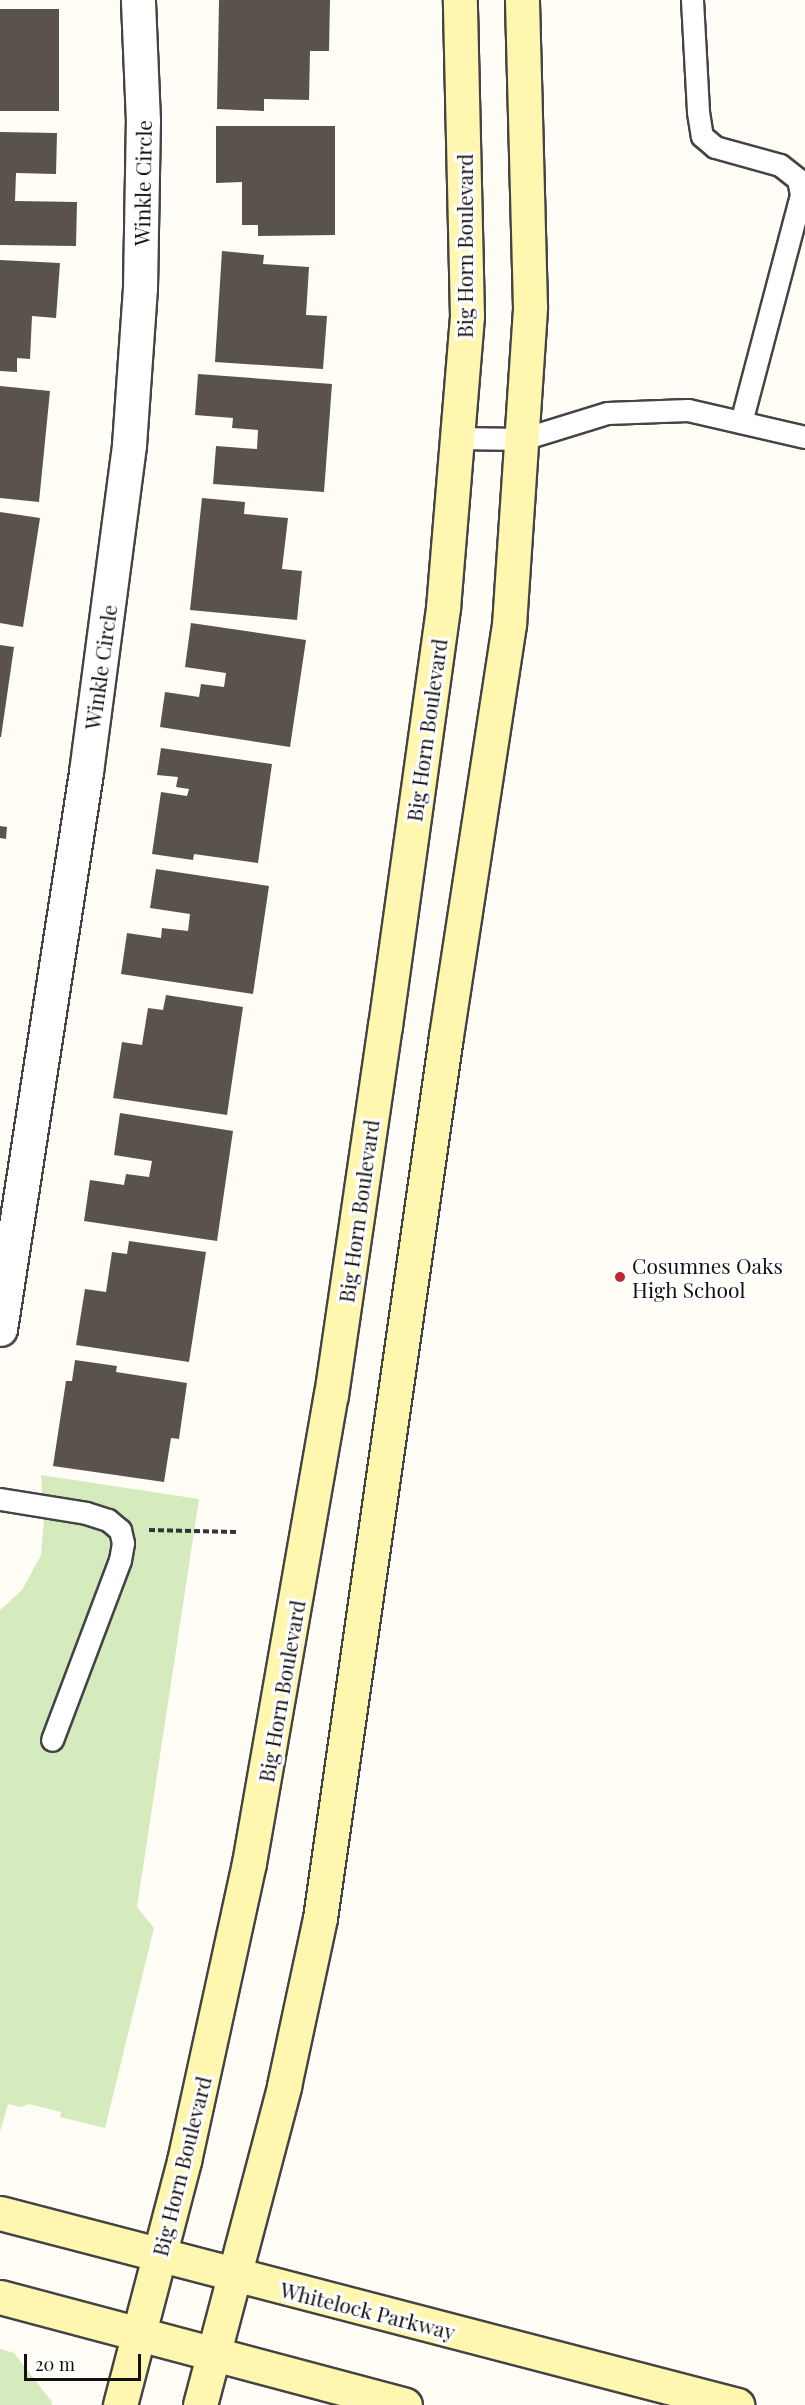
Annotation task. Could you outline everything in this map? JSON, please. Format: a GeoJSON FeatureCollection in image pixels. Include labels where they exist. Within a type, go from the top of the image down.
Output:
{"type":"FeatureCollection","features":[{"type":"Feature","properties":{"kind":"main road","name":"Big Horn Boulevard"},"geometry":{"type":"LineString","coordinates":[[120,2405],[216,2024],[249,1863],[306,1545],[385,1026],[443,608],[467,316],[460,0]]}},
{"type":"Feature","properties":{"kind":"main road"},"geometry":{"type":"LineString","coordinates":[[200,2405],[235,2276],[303,2002],[334,1834],[361,1623],[446,1036],[509,625],[530,307],[522,0]]}},
{"type":"Feature","properties":{"kind":"main road","name":"Whitelock Parkway"},"geometry":{"type":"LineString","coordinates":[[0,2213],[737,2405]]}},
{"type":"Feature","properties":{"kind":"main road"},"geometry":{"type":"LineString","coordinates":[[0,2297],[405,2405]]}},
{"type":"Feature","properties":{"kind":"street","name":"Winkle Circle"},"geometry":{"type":"LineString","coordinates":[[0,1329],[86,772],[129,445],[140,288],[143,144],[138,0]]}},
{"type":"Feature","properties":{"kind":"lane"},"geometry":{"type":"LineString","coordinates":[[692,0],[698,112],[702,136],[715,147],[780,165],[798,179],[801,195],[741,422]]}},
{"type":"Feature","properties":{"kind":"lane"},"geometry":{"type":"LineString","coordinates":[[456,438],[523,439],[607,413],[688,410],[805,437]]}},
{"type":"Feature","properties":{"kind":"lane"},"geometry":{"type":"LineString","coordinates":[[0,1499],[86,1513],[108,1520],[120,1530],[123,1543],[120,1560],[52,1740]]}},
{"type":"Feature","properties":{"kind":"path"},"geometry":{"type":"LineString","coordinates":[[120,1530],[236,1532]]}},
{"type":"Feature","properties":{"kind":"green space"},"geometry":{"type":"Polygon","coordinates":[[[41,1475],[199,1499],[137,1907],[154,1928],[105,2128],[60,2117],[61,2112],[29,2104],[20,2107],[8,2104],[0,2132],[0,1610],[22,1590],[41,1555],[44,1519],[41,1475]]]}},
{"type":"Feature","properties":{"kind":"green space"},"geometry":{"type":"Polygon","coordinates":[[[0,2349],[14,2353],[52,2405],[0,2405],[0,2349]]]}},
{"type":"Feature","properties":{"kind":"building"},"geometry":{"type":"Polygon","coordinates":[[[219,0],[330,0],[329,51],[310,51],[309,100],[264,99],[264,111],[217,109],[219,0]]]}},
{"type":"Feature","properties":{"kind":"building"},"geometry":{"type":"Polygon","coordinates":[[[0,9],[59,9],[59,111],[0,111],[0,9]]]}},
{"type":"Feature","properties":{"kind":"building"},"geometry":{"type":"Polygon","coordinates":[[[216,126],[335,126],[335,235],[258,236],[258,225],[242,225],[242,182],[216,183],[216,126]]]}},
{"type":"Feature","properties":{"kind":"building"},"geometry":{"type":"Polygon","coordinates":[[[0,132],[57,133],[56,174],[16,173],[15,201],[77,202],[76,246],[0,245],[0,132]]]}},
{"type":"Feature","properties":{"kind":"building"},"geometry":{"type":"Polygon","coordinates":[[[222,251],[264,255],[263,264],[309,267],[306,315],[327,316],[323,369],[215,362],[222,251]]]}},
{"type":"Feature","properties":{"kind":"building"},"geometry":{"type":"Polygon","coordinates":[[[0,260],[60,263],[56,318],[32,316],[30,359],[17,358],[17,372],[0,371],[0,260]]]}},
{"type":"Feature","properties":{"kind":"building"},"geometry":{"type":"Polygon","coordinates":[[[198,374],[332,384],[324,492],[213,484],[216,446],[257,449],[258,430],[232,428],[233,418],[195,415],[198,374]]]}},
{"type":"Feature","properties":{"kind":"building"},"geometry":{"type":"Polygon","coordinates":[[[0,386],[50,391],[39,502],[0,498],[0,386]]]}},
{"type":"Feature","properties":{"kind":"building"},"geometry":{"type":"Polygon","coordinates":[[[202,498],[245,502],[244,514],[288,518],[282,569],[302,571],[297,620],[190,610],[202,498]]]}},
{"type":"Feature","properties":{"kind":"building"},"geometry":{"type":"Polygon","coordinates":[[[0,512],[40,518],[23,627],[0,623],[0,512]]]}},
{"type":"Feature","properties":{"kind":"building"},"geometry":{"type":"Polygon","coordinates":[[[191,623],[306,640],[290,747],[160,727],[165,692],[199,697],[201,684],[224,687],[226,673],[185,667],[191,623]]]}},
{"type":"Feature","properties":{"kind":"building"},"geometry":{"type":"Polygon","coordinates":[[[0,645],[14,647],[1,737],[0,737],[0,645]]]}},
{"type":"Feature","properties":{"kind":"building"},"geometry":{"type":"Polygon","coordinates":[[[161,748],[272,764],[258,863],[194,854],[193,860],[152,854],[161,792],[187,796],[189,789],[176,787],[178,777],[157,775],[161,748]]]}},
{"type":"Feature","properties":{"kind":"building"},"geometry":{"type":"Polygon","coordinates":[[[0,826],[7,827],[6,839],[0,838],[0,826]]]}},
{"type":"Feature","properties":{"kind":"building"},"geometry":{"type":"Polygon","coordinates":[[[156,869],[269,886],[253,994],[121,974],[127,933],[161,938],[162,928],[188,931],[190,914],[150,908],[156,869]]]}},
{"type":"Feature","properties":{"kind":"building"},"geometry":{"type":"Polygon","coordinates":[[[166,995],[243,1007],[227,1115],[113,1098],[122,1042],[142,1045],[148,1008],[163,1010],[166,995]]]}},
{"type":"Feature","properties":{"kind":"building"},"geometry":{"type":"Polygon","coordinates":[[[120,1113],[233,1131],[217,1241],[84,1221],[90,1180],[124,1185],[126,1174],[149,1177],[152,1161],[114,1155],[120,1113]]]}},
{"type":"Feature","properties":{"kind":"building"},"geometry":{"type":"Polygon","coordinates":[[[129,1241],[206,1252],[189,1362],[76,1345],[85,1289],[106,1292],[112,1252],[127,1254],[129,1241]]]}},
{"type":"Feature","properties":{"kind":"building"},"geometry":{"type":"Polygon","coordinates":[[[75,1360],[117,1366],[116,1372],[187,1383],[179,1439],[171,1438],[164,1482],[53,1466],[66,1381],[72,1381],[75,1360]]]}},
{"type":"Feature","properties":{"kind":"place","name":"Cosumnes Oaks High School"},"geometry":{"type":"Point","coordinates":[620,1277]}}]}
